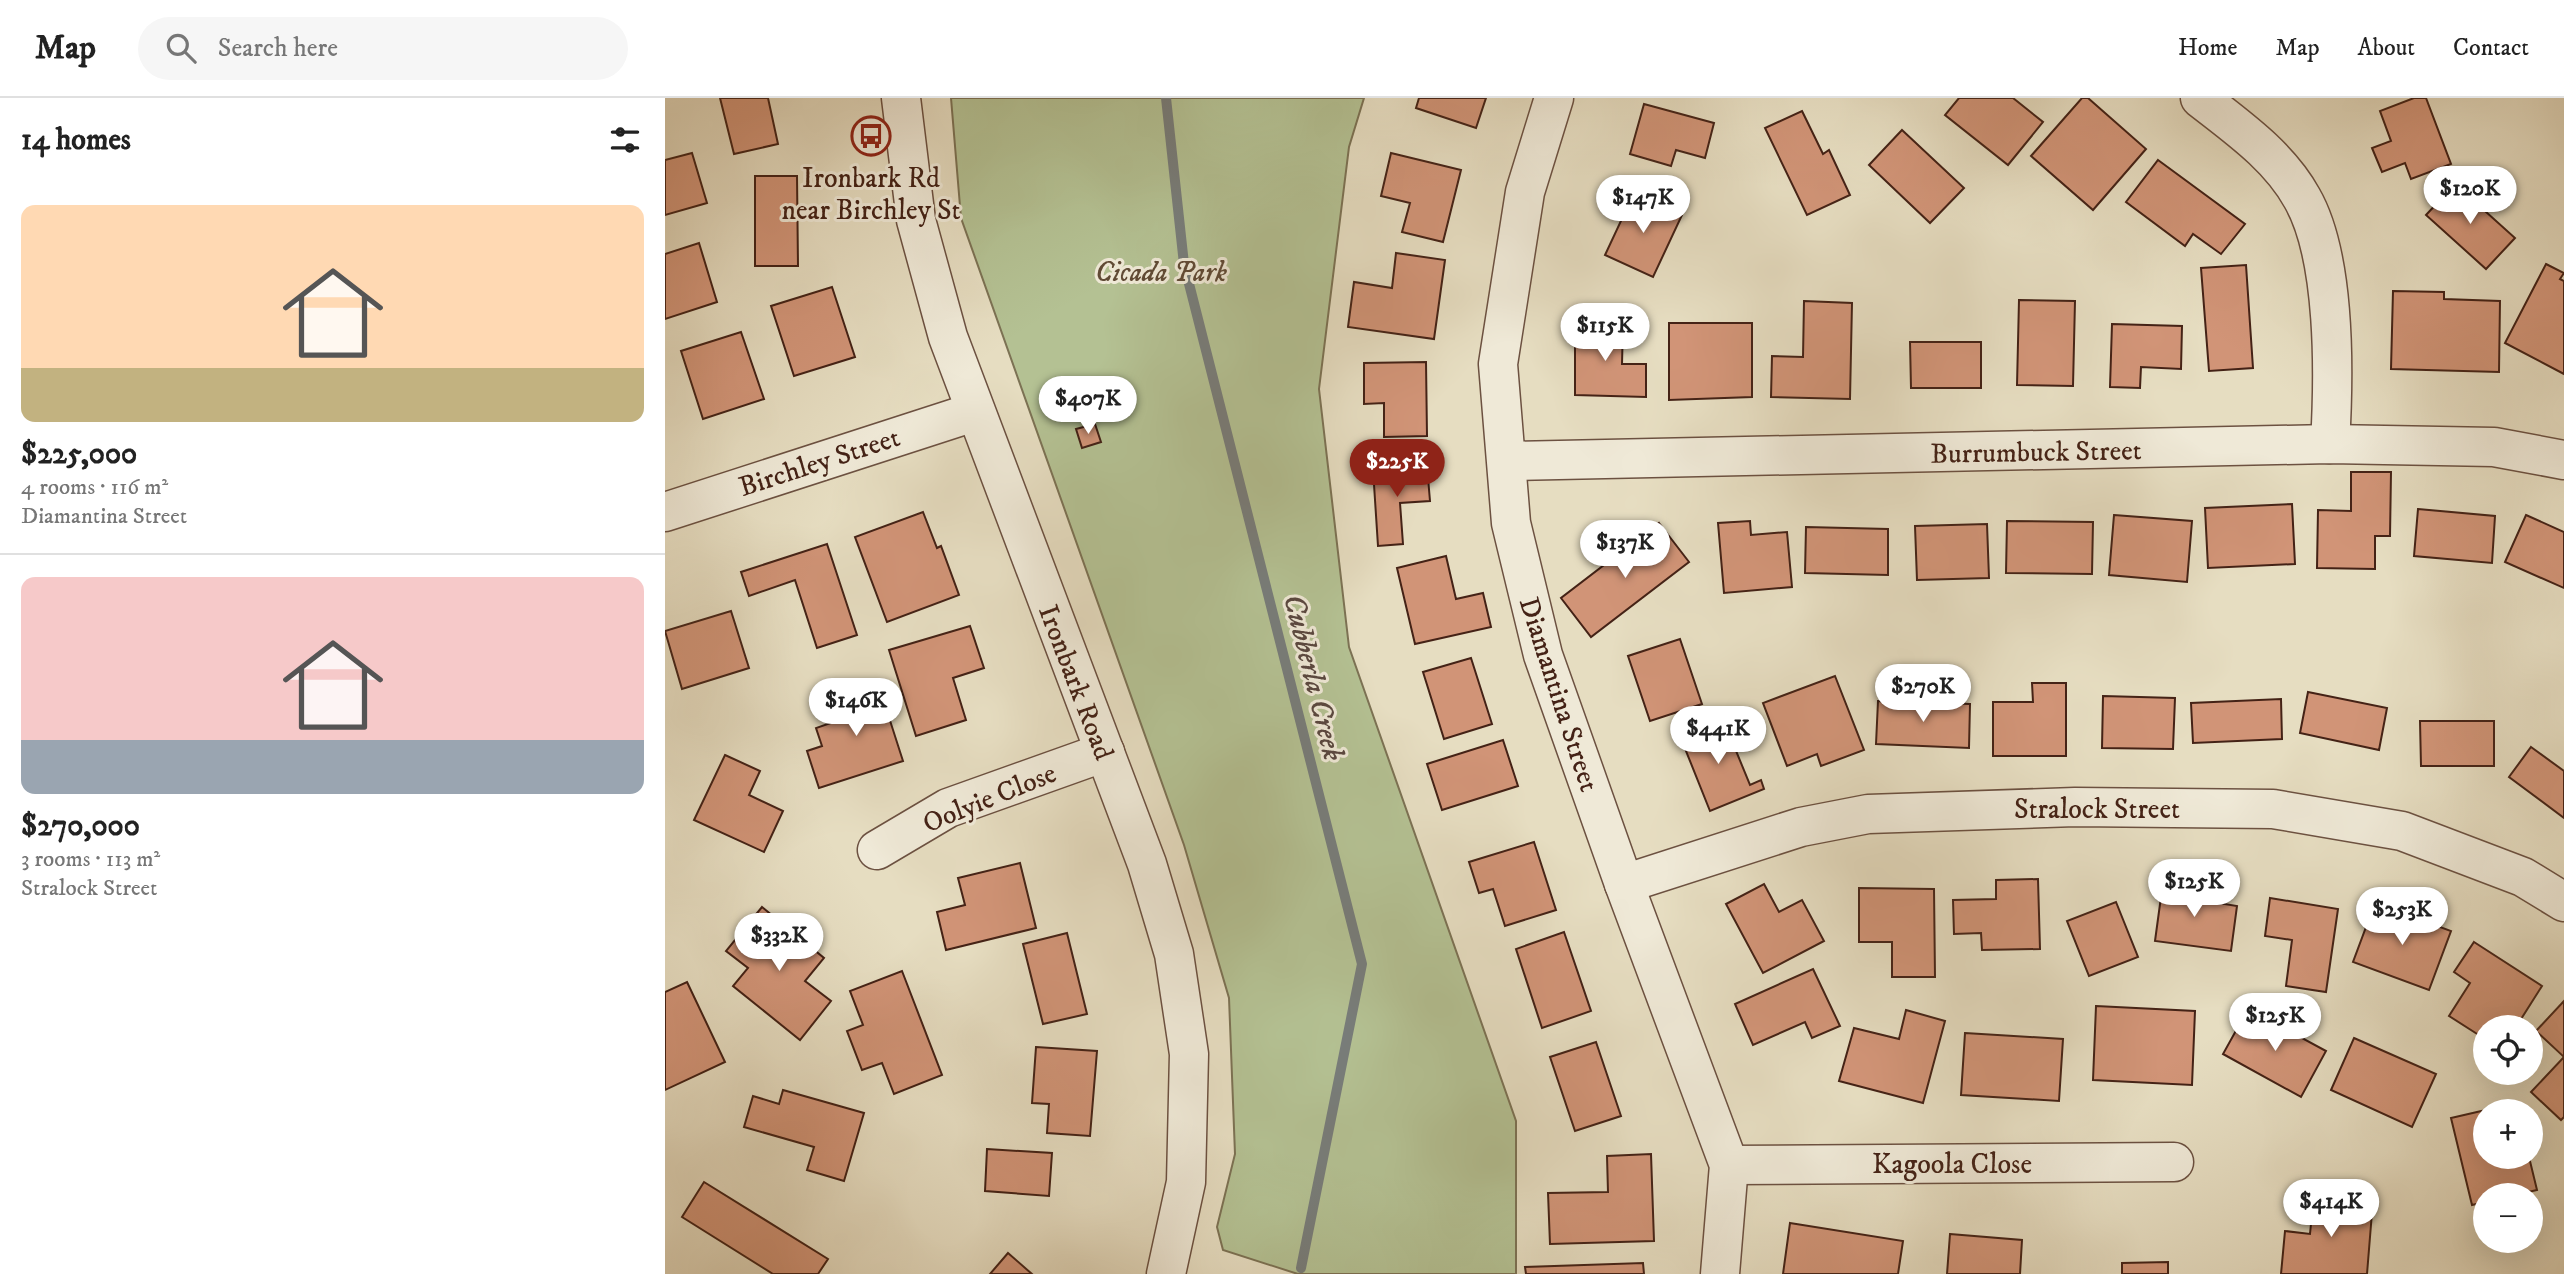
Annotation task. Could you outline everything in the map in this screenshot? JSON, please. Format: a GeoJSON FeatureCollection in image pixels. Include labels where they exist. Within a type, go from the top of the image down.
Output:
{"type":"FeatureCollection","features":[{"type":"Feature","properties":{"kind":"street","name":"Ironbark Road"},"geometry":{"type":"LineString","coordinates":[[901,98],[916,219],[948,337],[974,412],[1147,864],[1174,954],[1189,1054],[1186,1182],[1166,1274]]}},
{"type":"Feature","properties":{"kind":"street","name":"Diamantina Street"},"geometry":{"type":"LineString","coordinates":[[1555,98],[1525,192],[1498,364],[1511,523],[1543,655],[1623,884],[1729,1165],[1720,1274]]}},
{"type":"Feature","properties":{"kind":"street"},"geometry":{"type":"LineString","coordinates":[[2200,98],[2266,151],[2303,198],[2324,259],[2333,387],[2330,444]]}},
{"type":"Feature","properties":{"kind":"street","name":"Birchley Street"},"geometry":{"type":"LineString","coordinates":[[665,512],[974,412]]}},
{"type":"Feature","properties":{"kind":"street","name":"Burrumbuck Street"},"geometry":{"type":"LineString","coordinates":[[1507,461],[2330,444],[2494,447],[2564,460]]}},
{"type":"Feature","properties":{"kind":"street","name":"Oolyie Close"},"geometry":{"type":"LineString","coordinates":[[877,850],[948,808],[1105,752]]}},
{"type":"Feature","properties":{"kind":"street","name":"Stralock Street"},"geometry":{"type":"LineString","coordinates":[[1623,884],[1801,827],[1868,814],[2075,807],[2273,809],[2402,831],[2523,877],[2564,902]]}},
{"type":"Feature","properties":{"kind":"street","name":"Kagoola Close"},"geometry":{"type":"LineString","coordinates":[[1729,1165],[2174,1162]]}},
{"type":"Feature","properties":{"kind":"green space","name":"Cicada Park"},"geometry":{"type":"Polygon","coordinates":[[[951,98],[1364,98],[1349,147],[1319,389],[1349,647],[1516,1121],[1516,1274],[1298,1274],[1223,1250],[1217,1227],[1235,1154],[1229,998],[1184,845],[961,218],[951,98]]]}},
{"type":"Feature","properties":{"kind":"building"},"geometry":{"type":"Polygon","coordinates":[[[720,98],[768,98],[778,144],[734,154],[720,98]]]}},
{"type":"Feature","properties":{"kind":"building"},"geometry":{"type":"Polygon","coordinates":[[[1419,98],[1486,98],[1476,128],[1416,108],[1419,98]]]}},
{"type":"Feature","properties":{"kind":"building"},"geometry":{"type":"Polygon","coordinates":[[[1959,98],[2013,98],[2043,122],[2008,165],[1945,115],[1959,98]]]}},
{"type":"Feature","properties":{"kind":"building"},"geometry":{"type":"Polygon","coordinates":[[[2082,98],[2088,98],[2146,149],[2093,210],[2031,156],[2082,98]]]}},
{"type":"Feature","properties":{"kind":"building"},"geometry":{"type":"Polygon","coordinates":[[[2414,98],[2426,98],[2451,164],[2411,179],[2405,163],[2382,172],[2372,148],[2391,141],[2380,111],[2414,98]]]}},
{"type":"Feature","properties":{"kind":"building"},"geometry":{"type":"Polygon","coordinates":[[[1644,104],[1714,123],[1705,158],[1676,150],[1671,166],[1630,154],[1644,104]]]}},
{"type":"Feature","properties":{"kind":"building"},"geometry":{"type":"Polygon","coordinates":[[[1802,111],[1823,154],[1829,150],[1850,195],[1807,215],[1765,128],[1802,111]]]}},
{"type":"Feature","properties":{"kind":"building"},"geometry":{"type":"Polygon","coordinates":[[[1902,130],[1964,188],[1930,223],[1869,165],[1902,130]]]}},
{"type":"Feature","properties":{"kind":"building"},"geometry":{"type":"Polygon","coordinates":[[[692,153],[707,203],[665,215],[665,160],[692,153]]]}},
{"type":"Feature","properties":{"kind":"building"},"geometry":{"type":"Polygon","coordinates":[[[1391,153],[1461,170],[1443,242],[1402,232],[1410,203],[1381,196],[1391,153]]]}},
{"type":"Feature","properties":{"kind":"building"},"geometry":{"type":"Polygon","coordinates":[[[2158,160],[2245,224],[2221,254],[2193,234],[2185,246],[2126,202],[2158,160]]]}},
{"type":"Feature","properties":{"kind":"building"},"geometry":{"type":"Polygon","coordinates":[[[755,176],[797,176],[798,266],[755,266],[755,176]]]}},
{"type":"Feature","properties":{"kind":"building"},"geometry":{"type":"Polygon","coordinates":[[[2455,184],[2515,238],[2486,269],[2426,215],[2455,184]]]}},
{"type":"Feature","properties":{"kind":"building"},"geometry":{"type":"Polygon","coordinates":[[[1634,193],[1682,215],[1653,277],[1605,255],[1634,193]]]}},
{"type":"Feature","properties":{"kind":"building"},"geometry":{"type":"Polygon","coordinates":[[[699,243],[717,302],[665,319],[665,254],[699,243]]]}},
{"type":"Feature","properties":{"kind":"building"},"geometry":{"type":"Polygon","coordinates":[[[1396,253],[1445,260],[1434,339],[1348,327],[1354,282],[1392,288],[1396,253]]]}},
{"type":"Feature","properties":{"kind":"building"},"geometry":{"type":"Polygon","coordinates":[[[2546,264],[2564,273],[2560,279],[2564,281],[2564,374],[2505,343],[2546,264]]]}},
{"type":"Feature","properties":{"kind":"building"},"geometry":{"type":"Polygon","coordinates":[[[2246,265],[2253,368],[2209,371],[2201,268],[2246,265]]]}},
{"type":"Feature","properties":{"kind":"building"},"geometry":{"type":"Polygon","coordinates":[[[832,287],[855,357],[794,376],[771,306],[832,287]]]}},
{"type":"Feature","properties":{"kind":"building"},"geometry":{"type":"Polygon","coordinates":[[[2393,291],[2444,292],[2444,299],[2500,301],[2499,372],[2391,369],[2393,291]]]}},
{"type":"Feature","properties":{"kind":"building"},"geometry":{"type":"Polygon","coordinates":[[[2019,300],[2075,301],[2073,386],[2017,385],[2019,300]]]}},
{"type":"Feature","properties":{"kind":"building"},"geometry":{"type":"Polygon","coordinates":[[[1804,301],[1852,303],[1850,399],[1771,397],[1772,356],[1803,357],[1804,301]]]}},
{"type":"Feature","properties":{"kind":"building"},"geometry":{"type":"Polygon","coordinates":[[[1575,323],[1623,324],[1622,364],[1646,364],[1646,397],[1575,395],[1575,323]]]}},
{"type":"Feature","properties":{"kind":"building"},"geometry":{"type":"Polygon","coordinates":[[[1669,323],[1752,323],[1752,397],[1669,400],[1669,323]]]}},
{"type":"Feature","properties":{"kind":"building"},"geometry":{"type":"Polygon","coordinates":[[[2112,324],[2182,326],[2181,369],[2141,367],[2140,388],[2110,387],[2112,324]]]}},
{"type":"Feature","properties":{"kind":"building"},"geometry":{"type":"Polygon","coordinates":[[[741,332],[764,399],[703,419],[681,351],[741,332]]]}},
{"type":"Feature","properties":{"kind":"building"},"geometry":{"type":"Polygon","coordinates":[[[1910,342],[1981,342],[1981,388],[1911,388],[1910,342]]]}},
{"type":"Feature","properties":{"kind":"building"},"geometry":{"type":"Polygon","coordinates":[[[1426,362],[1427,436],[1384,437],[1384,403],[1364,404],[1364,363],[1426,362]]]}},
{"type":"Feature","properties":{"kind":"building"},"geometry":{"type":"Polygon","coordinates":[[[1095,424],[1101,442],[1082,448],[1076,429],[1095,424]]]}},
{"type":"Feature","properties":{"kind":"building"},"geometry":{"type":"Polygon","coordinates":[[[1427,466],[1430,501],[1400,503],[1403,544],[1378,546],[1373,469],[1427,466]]]}},
{"type":"Feature","properties":{"kind":"building"},"geometry":{"type":"Polygon","coordinates":[[[2351,472],[2391,472],[2390,536],[2375,536],[2375,569],[2317,568],[2318,510],[2351,511],[2351,472]]]}},
{"type":"Feature","properties":{"kind":"building"},"geometry":{"type":"Polygon","coordinates":[[[2292,504],[2295,564],[2208,568],[2205,508],[2292,504]]]}},
{"type":"Feature","properties":{"kind":"building"},"geometry":{"type":"Polygon","coordinates":[[[2418,509],[2495,516],[2492,563],[2414,556],[2418,509]]]}},
{"type":"Feature","properties":{"kind":"building"},"geometry":{"type":"Polygon","coordinates":[[[923,512],[937,548],[941,546],[959,595],[887,622],[855,537],[923,512]]]}},
{"type":"Feature","properties":{"kind":"building"},"geometry":{"type":"Polygon","coordinates":[[[2114,515],[2192,521],[2187,582],[2109,575],[2114,515]]]}},
{"type":"Feature","properties":{"kind":"building"},"geometry":{"type":"Polygon","coordinates":[[[2526,515],[2564,532],[2564,588],[2505,562],[2526,515]]]}},
{"type":"Feature","properties":{"kind":"building"},"geometry":{"type":"Polygon","coordinates":[[[1750,521],[1751,535],[1787,532],[1792,587],[1724,593],[1718,523],[1750,521]]]}},
{"type":"Feature","properties":{"kind":"building"},"geometry":{"type":"Polygon","coordinates":[[[2007,521],[2093,522],[2092,574],[2006,573],[2007,521]]]}},
{"type":"Feature","properties":{"kind":"building"},"geometry":{"type":"Polygon","coordinates":[[[1659,523],[1689,562],[1591,637],[1561,598],[1659,523]]]}},
{"type":"Feature","properties":{"kind":"building"},"geometry":{"type":"Polygon","coordinates":[[[1987,524],[1989,578],[1917,580],[1915,526],[1987,524]]]}},
{"type":"Feature","properties":{"kind":"building"},"geometry":{"type":"Polygon","coordinates":[[[1806,527],[1888,529],[1888,575],[1805,573],[1806,527]]]}},
{"type":"Feature","properties":{"kind":"building"},"geometry":{"type":"Polygon","coordinates":[[[827,544],[857,635],[817,648],[795,580],[749,596],[741,572],[827,544]]]}},
{"type":"Feature","properties":{"kind":"building"},"geometry":{"type":"Polygon","coordinates":[[[1446,556],[1456,599],[1483,593],[1491,627],[1415,644],[1397,568],[1446,556]]]}},
{"type":"Feature","properties":{"kind":"building"},"geometry":{"type":"Polygon","coordinates":[[[731,611],[749,668],[682,689],[665,631],[731,611]]]}},
{"type":"Feature","properties":{"kind":"building"},"geometry":{"type":"Polygon","coordinates":[[[970,626],[984,668],[953,678],[966,720],[916,736],[889,650],[970,626]]]}},
{"type":"Feature","properties":{"kind":"building"},"geometry":{"type":"Polygon","coordinates":[[[1680,639],[1702,704],[1650,721],[1628,656],[1680,639]]]}},
{"type":"Feature","properties":{"kind":"building"},"geometry":{"type":"Polygon","coordinates":[[[1471,658],[1492,724],[1444,739],[1423,672],[1471,658]]]}},
{"type":"Feature","properties":{"kind":"building"},"geometry":{"type":"Polygon","coordinates":[[[1835,676],[1864,750],[1821,766],[1817,754],[1787,766],[1763,703],[1835,676]]]}},
{"type":"Feature","properties":{"kind":"building"},"geometry":{"type":"Polygon","coordinates":[[[877,680],[903,761],[819,788],[807,751],[822,746],[816,728],[845,718],[837,693],[877,680]]]}},
{"type":"Feature","properties":{"kind":"building"},"geometry":{"type":"Polygon","coordinates":[[[2032,683],[2066,683],[2066,756],[1993,756],[1993,702],[2033,702],[2032,683]]]}},
{"type":"Feature","properties":{"kind":"building"},"geometry":{"type":"Polygon","coordinates":[[[2308,692],[2387,708],[2379,750],[2300,733],[2308,692]]]}},
{"type":"Feature","properties":{"kind":"building"},"geometry":{"type":"Polygon","coordinates":[[[2103,696],[2175,698],[2173,749],[2102,748],[2103,696]]]}},
{"type":"Feature","properties":{"kind":"building"},"geometry":{"type":"Polygon","coordinates":[[[2281,699],[2282,739],[2193,743],[2191,703],[2281,699]]]}},
{"type":"Feature","properties":{"kind":"building"},"geometry":{"type":"Polygon","coordinates":[[[1878,701],[1970,704],[1969,748],[1876,744],[1878,701]]]}},
{"type":"Feature","properties":{"kind":"building"},"geometry":{"type":"Polygon","coordinates":[[[1723,719],[1750,785],[1761,780],[1764,789],[1710,811],[1680,736],[1723,719]]]}},
{"type":"Feature","properties":{"kind":"building"},"geometry":{"type":"Polygon","coordinates":[[[2420,721],[2494,721],[2494,766],[2421,766],[2420,721]]]}},
{"type":"Feature","properties":{"kind":"building"},"geometry":{"type":"Polygon","coordinates":[[[1503,740],[1518,786],[1442,810],[1427,764],[1503,740]]]}},
{"type":"Feature","properties":{"kind":"building"},"geometry":{"type":"Polygon","coordinates":[[[2531,747],[2564,771],[2564,818],[2509,777],[2531,747]]]}},
{"type":"Feature","properties":{"kind":"building"},"geometry":{"type":"Polygon","coordinates":[[[725,755],[760,771],[749,795],[783,811],[764,852],[694,820],[725,755]]]}},
{"type":"Feature","properties":{"kind":"building"},"geometry":{"type":"Polygon","coordinates":[[[1534,842],[1556,910],[1505,926],[1493,889],[1479,893],[1469,862],[1534,842]]]}},
{"type":"Feature","properties":{"kind":"building"},"geometry":{"type":"Polygon","coordinates":[[[1020,863],[1036,928],[946,950],[937,912],[965,905],[958,878],[1020,863]]]}},
{"type":"Feature","properties":{"kind":"building"},"geometry":{"type":"Polygon","coordinates":[[[2038,879],[2040,949],[1982,950],[1981,933],[1954,934],[1953,900],[1996,899],[1996,880],[2038,879]]]}},
{"type":"Feature","properties":{"kind":"building"},"geometry":{"type":"Polygon","coordinates":[[[2163,882],[2196,886],[2194,899],[2237,906],[2231,951],[2155,941],[2163,882]]]}},
{"type":"Feature","properties":{"kind":"building"},"geometry":{"type":"Polygon","coordinates":[[[1764,884],[1779,912],[1802,900],[1824,941],[1763,973],[1726,904],[1764,884]]]}},
{"type":"Feature","properties":{"kind":"building"},"geometry":{"type":"Polygon","coordinates":[[[1859,888],[1934,889],[1935,977],[1892,977],[1892,942],[1859,942],[1859,888]]]}},
{"type":"Feature","properties":{"kind":"building"},"geometry":{"type":"Polygon","coordinates":[[[2270,898],[2338,909],[2326,992],[2286,986],[2292,940],[2265,936],[2270,898]]]}},
{"type":"Feature","properties":{"kind":"building"},"geometry":{"type":"Polygon","coordinates":[[[2116,902],[2138,957],[2089,976],[2067,921],[2116,902]]]}},
{"type":"Feature","properties":{"kind":"building"},"geometry":{"type":"Polygon","coordinates":[[[2375,903],[2451,931],[2429,990],[2353,962],[2375,903]]]}},
{"type":"Feature","properties":{"kind":"building"},"geometry":{"type":"Polygon","coordinates":[[[762,907],[824,958],[805,981],[831,1001],[800,1040],[733,986],[748,968],[726,951],[762,907]]]}},
{"type":"Feature","properties":{"kind":"building"},"geometry":{"type":"Polygon","coordinates":[[[1564,932],[1591,1011],[1542,1028],[1516,949],[1564,932]]]}},
{"type":"Feature","properties":{"kind":"building"},"geometry":{"type":"Polygon","coordinates":[[[1067,933],[1087,1014],[1043,1024],[1023,944],[1067,933]]]}},
{"type":"Feature","properties":{"kind":"building"},"geometry":{"type":"Polygon","coordinates":[[[2474,942],[2542,986],[2524,1015],[2473,1015],[2473,1031],[2449,1016],[2470,983],[2454,972],[2474,942]]]}},
{"type":"Feature","properties":{"kind":"building"},"geometry":{"type":"Polygon","coordinates":[[[1813,969],[1840,1026],[1812,1038],[1805,1022],[1753,1045],[1735,1004],[1813,969]]]}},
{"type":"Feature","properties":{"kind":"building"},"geometry":{"type":"Polygon","coordinates":[[[902,971],[942,1075],[894,1094],[882,1063],[862,1070],[847,1031],[863,1025],[850,991],[902,971]]]}},
{"type":"Feature","properties":{"kind":"building"},"geometry":{"type":"Polygon","coordinates":[[[687,982],[725,1062],[665,1090],[665,992],[687,982]]]}},
{"type":"Feature","properties":{"kind":"building"},"geometry":{"type":"Polygon","coordinates":[[[2564,1001],[2564,1057],[2543,1038],[2543,1024],[2564,1001]]]}},
{"type":"Feature","properties":{"kind":"building"},"geometry":{"type":"Polygon","coordinates":[[[2096,1006],[2195,1011],[2192,1085],[2093,1080],[2096,1006]]]}},
{"type":"Feature","properties":{"kind":"building"},"geometry":{"type":"Polygon","coordinates":[[[2248,1009],[2326,1051],[2301,1097],[2223,1054],[2248,1009]]]}},
{"type":"Feature","properties":{"kind":"building"},"geometry":{"type":"Polygon","coordinates":[[[1906,1010],[1945,1021],[1923,1103],[1839,1081],[1854,1028],[1899,1039],[1906,1010]]]}},
{"type":"Feature","properties":{"kind":"building"},"geometry":{"type":"Polygon","coordinates":[[[1965,1033],[2063,1039],[2059,1101],[1961,1095],[1965,1033]]]}},
{"type":"Feature","properties":{"kind":"building"},"geometry":{"type":"Polygon","coordinates":[[[2354,1038],[2436,1074],[2412,1127],[2331,1090],[2354,1038]]]}},
{"type":"Feature","properties":{"kind":"building"},"geometry":{"type":"Polygon","coordinates":[[[1596,1042],[1621,1116],[1575,1131],[1550,1057],[1596,1042]]]}},
{"type":"Feature","properties":{"kind":"building"},"geometry":{"type":"Polygon","coordinates":[[[1036,1047],[1097,1051],[1090,1136],[1047,1133],[1049,1104],[1032,1103],[1036,1047]]]}},
{"type":"Feature","properties":{"kind":"building"},"geometry":{"type":"Polygon","coordinates":[[[2564,1057],[2564,1117],[2561,1120],[2543,1103],[2543,1099],[2538,1099],[2531,1092],[2538,1085],[2543,1085],[2543,1079],[2564,1057]]]}},
{"type":"Feature","properties":{"kind":"building"},"geometry":{"type":"Polygon","coordinates":[[[783,1090],[864,1113],[844,1181],[807,1170],[814,1147],[744,1127],[753,1096],[779,1104],[783,1090]]]}},
{"type":"Feature","properties":{"kind":"building"},"geometry":{"type":"Polygon","coordinates":[[[2473,1113],[2473,1169],[2532,1169],[2535,1183],[2473,1183],[2472,1205],[2451,1118],[2473,1113]]]}},
{"type":"Feature","properties":{"kind":"building"},"geometry":{"type":"Polygon","coordinates":[[[987,1149],[1052,1153],[1049,1196],[985,1191],[987,1149]]]}},
{"type":"Feature","properties":{"kind":"building"},"geometry":{"type":"Polygon","coordinates":[[[1651,1154],[1654,1241],[1550,1244],[1548,1193],[1608,1192],[1607,1156],[1651,1154]]]}},
{"type":"Feature","properties":{"kind":"building"},"geometry":{"type":"Polygon","coordinates":[[[704,1182],[828,1259],[818,1274],[773,1274],[682,1217],[704,1182]]]}},
{"type":"Feature","properties":{"kind":"building"},"geometry":{"type":"Polygon","coordinates":[[[2314,1194],[2373,1200],[2367,1274],[2281,1274],[2285,1231],[2310,1234],[2314,1194]]]}},
{"type":"Feature","properties":{"kind":"building"},"geometry":{"type":"Polygon","coordinates":[[[1790,1223],[1903,1241],[1898,1274],[1783,1274],[1790,1223]]]}},
{"type":"Feature","properties":{"kind":"building"},"geometry":{"type":"Polygon","coordinates":[[[1950,1234],[2022,1240],[2020,1274],[1947,1274],[1950,1234]]]}},
{"type":"Feature","properties":{"kind":"building"},"geometry":{"type":"Polygon","coordinates":[[[1008,1253],[1032,1274],[990,1274],[1008,1253]]]}},
{"type":"Feature","properties":{"kind":"building"},"geometry":{"type":"Polygon","coordinates":[[[2168,1262],[2168,1274],[2122,1274],[2122,1263],[2168,1262]]]}},
{"type":"Feature","properties":{"kind":"building"},"geometry":{"type":"Polygon","coordinates":[[[1643,1263],[1644,1274],[1526,1274],[1525,1267],[1643,1263]]]}},
{"type":"Feature","properties":{"kind":"waterway","name":"Cubberla Creek"},"geometry":{"type":"LineString","coordinates":[[1166,98],[1184,264],[1362,964],[1301,1268]]}},
{"type":"Feature","properties":{"kind":"place","name":"Ironbark Rd near Birchley St"},"geometry":{"type":"Point","coordinates":[871,136]}}]}
